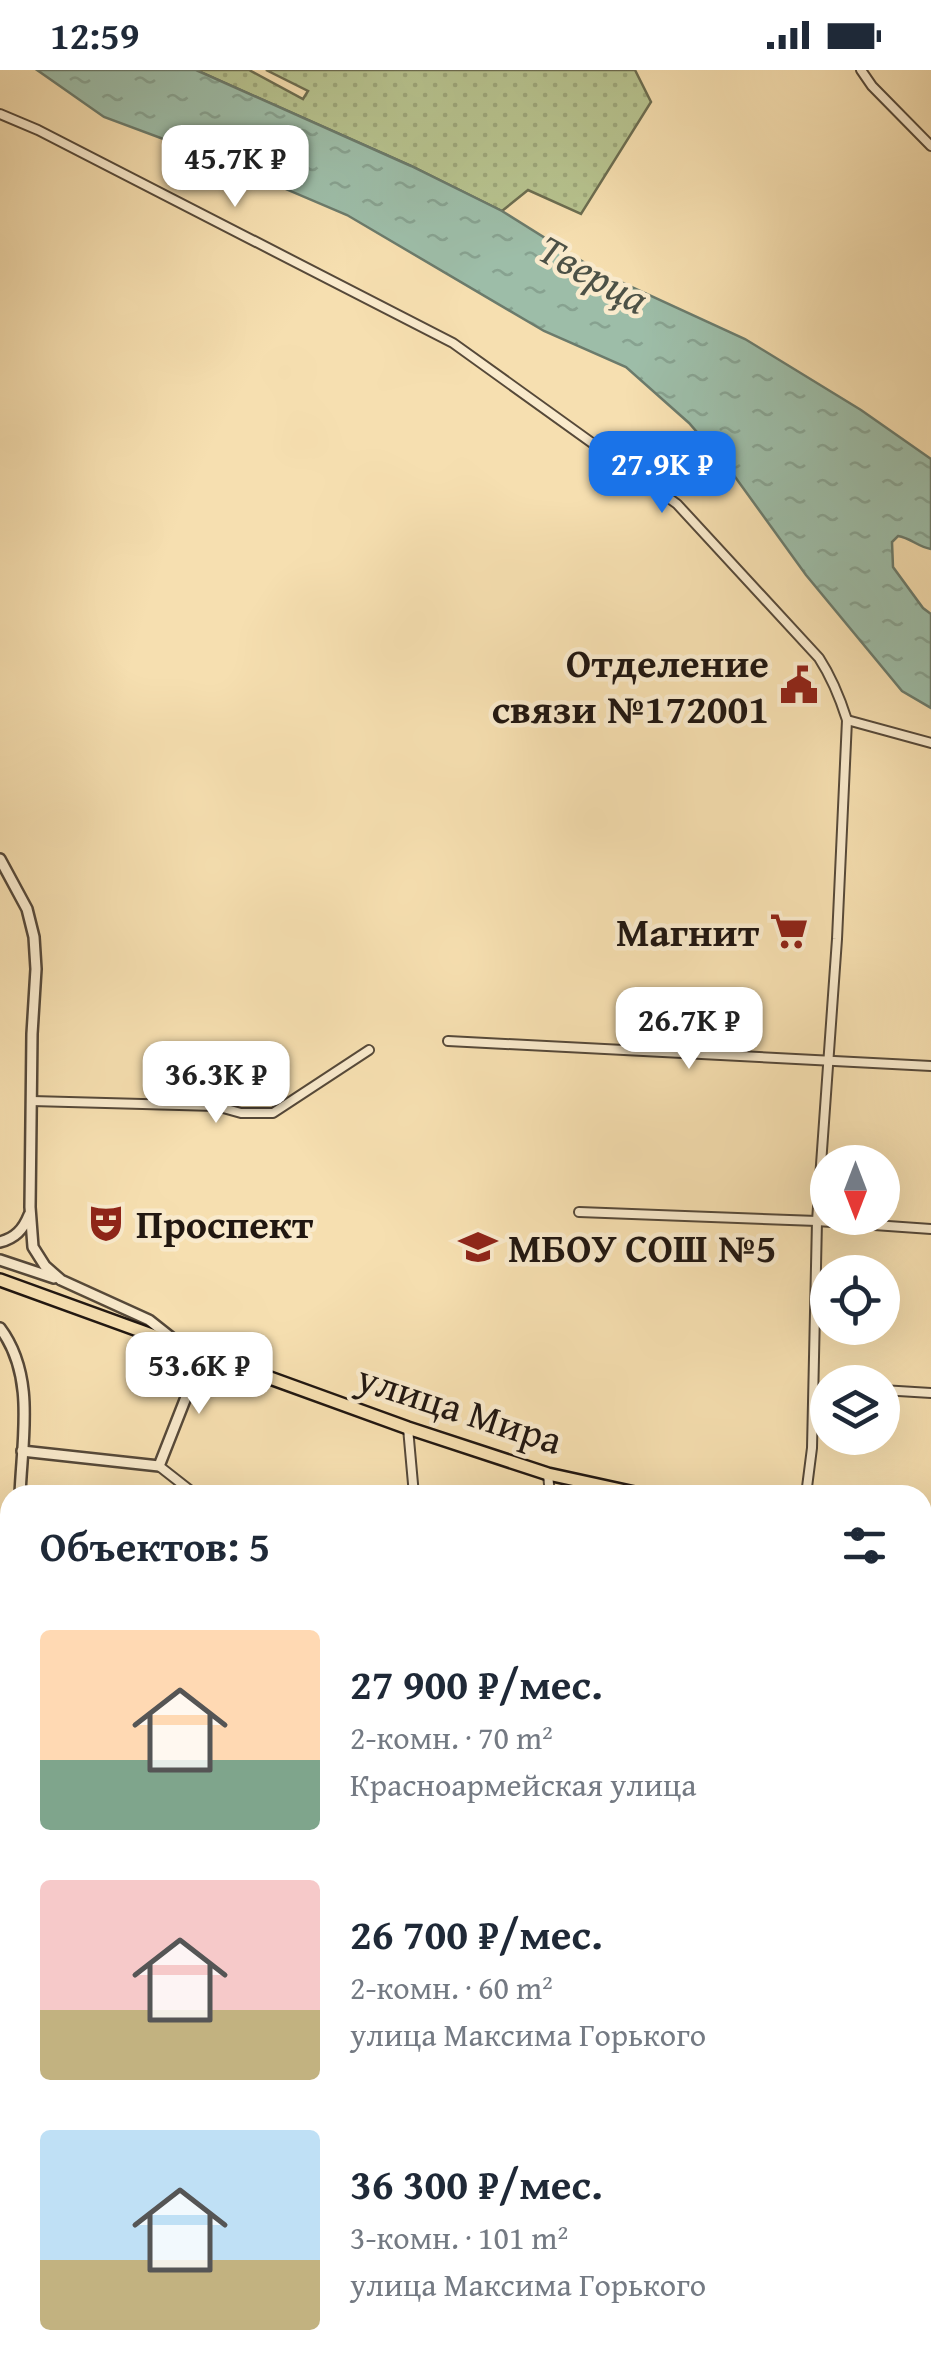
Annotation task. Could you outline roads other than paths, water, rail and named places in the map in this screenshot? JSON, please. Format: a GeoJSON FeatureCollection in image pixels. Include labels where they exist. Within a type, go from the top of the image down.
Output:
{"type":"FeatureCollection","features":[{"type":"Feature","properties":{"kind":"main road"},"geometry":{"type":"LineString","coordinates":[[0,1280],[183,1348]]}},
{"type":"Feature","properties":{"kind":"main road","name":"улица Мира"},"geometry":{"type":"LineString","coordinates":[[183,1348],[408,1428],[548,1474],[598,1485]]}},
{"type":"Feature","properties":{"kind":"street"},"geometry":{"type":"LineString","coordinates":[[861,70],[931,146]]}},
{"type":"Feature","properties":{"kind":"street"},"geometry":{"type":"LineString","coordinates":[[0,114],[453,343],[677,504],[819,658],[840,697],[847,720],[824,1145]]}},
{"type":"Feature","properties":{"kind":"street"},"geometry":{"type":"LineString","coordinates":[[847,720],[931,743]]}},
{"type":"Feature","properties":{"kind":"street"},"geometry":{"type":"LineString","coordinates":[[0,859],[24,900],[34,937],[30,1207],[33,1247]]}},
{"type":"Feature","properties":{"kind":"street"},"geometry":{"type":"LineString","coordinates":[[448,1041],[931,1066]]}},
{"type":"Feature","properties":{"kind":"street"},"geometry":{"type":"LineString","coordinates":[[32,1101],[216,1106],[241,1113],[273,1113],[369,1050]]}},
{"type":"Feature","properties":{"kind":"street"},"geometry":{"type":"LineString","coordinates":[[4,1241],[24,1226],[30,1207]]}},
{"type":"Feature","properties":{"kind":"street"},"geometry":{"type":"LineString","coordinates":[[579,1212],[810,1222]]}},
{"type":"Feature","properties":{"kind":"street"},"geometry":{"type":"LineString","coordinates":[[900,1227],[931,1229]]}},
{"type":"Feature","properties":{"kind":"street"},"geometry":{"type":"LineString","coordinates":[[815,1365],[818,1235]]}},
{"type":"Feature","properties":{"kind":"street"},"geometry":{"type":"LineString","coordinates":[[4,1241],[22,1240],[33,1247]]}},
{"type":"Feature","properties":{"kind":"street","name":"улица Мира"},"geometry":{"type":"LineString","coordinates":[[33,1247],[45,1266],[61,1280],[149,1320],[183,1348]]}},
{"type":"Feature","properties":{"kind":"street"},"geometry":{"type":"LineString","coordinates":[[0,1260],[61,1280]]}},
{"type":"Feature","properties":{"kind":"street"},"geometry":{"type":"LineString","coordinates":[[0,1328],[14,1349],[22,1377],[20,1485]]}},
{"type":"Feature","properties":{"kind":"street"},"geometry":{"type":"LineString","coordinates":[[159,1466],[203,1354]]}},
{"type":"Feature","properties":{"kind":"street"},"geometry":{"type":"LineString","coordinates":[[900,1391],[931,1393]]}},
{"type":"Feature","properties":{"kind":"street"},"geometry":{"type":"LineString","coordinates":[[408,1428],[413,1485]]}},
{"type":"Feature","properties":{"kind":"street"},"geometry":{"type":"LineString","coordinates":[[22,1452],[159,1466],[183,1485]]}},
{"type":"Feature","properties":{"kind":"street"},"geometry":{"type":"LineString","coordinates":[[807,1485],[811,1455]]}},
{"type":"Feature","properties":{"kind":"street"},"geometry":{"type":"LineString","coordinates":[[548,1474],[549,1485]]}},
{"type":"Feature","properties":{"kind":"water","name":"Тверца"},"geometry":{"type":"Polygon","coordinates":[[[37,70],[196,70],[411,166],[502,211],[601,273],[745,339],[861,410],[931,459],[931,549],[898,536],[892,542],[893,567],[931,614],[931,708],[902,691],[806,575],[733,474],[689,423],[626,367],[544,331],[347,215],[104,117],[37,70]]]}},
{"type":"Feature","properties":{"kind":"place","name":"Отделение связи №172001"},"geometry":{"type":"Point","coordinates":[799,685]}},
{"type":"Feature","properties":{"kind":"place","name":"Магнит"},"geometry":{"type":"Point","coordinates":[789,931]}},
{"type":"Feature","properties":{"kind":"place","name":"Проспект"},"geometry":{"type":"Point","coordinates":[106,1223]}},
{"type":"Feature","properties":{"kind":"place","name":"МБОУ СОШ №5"},"geometry":{"type":"Point","coordinates":[478,1247]}}]}
